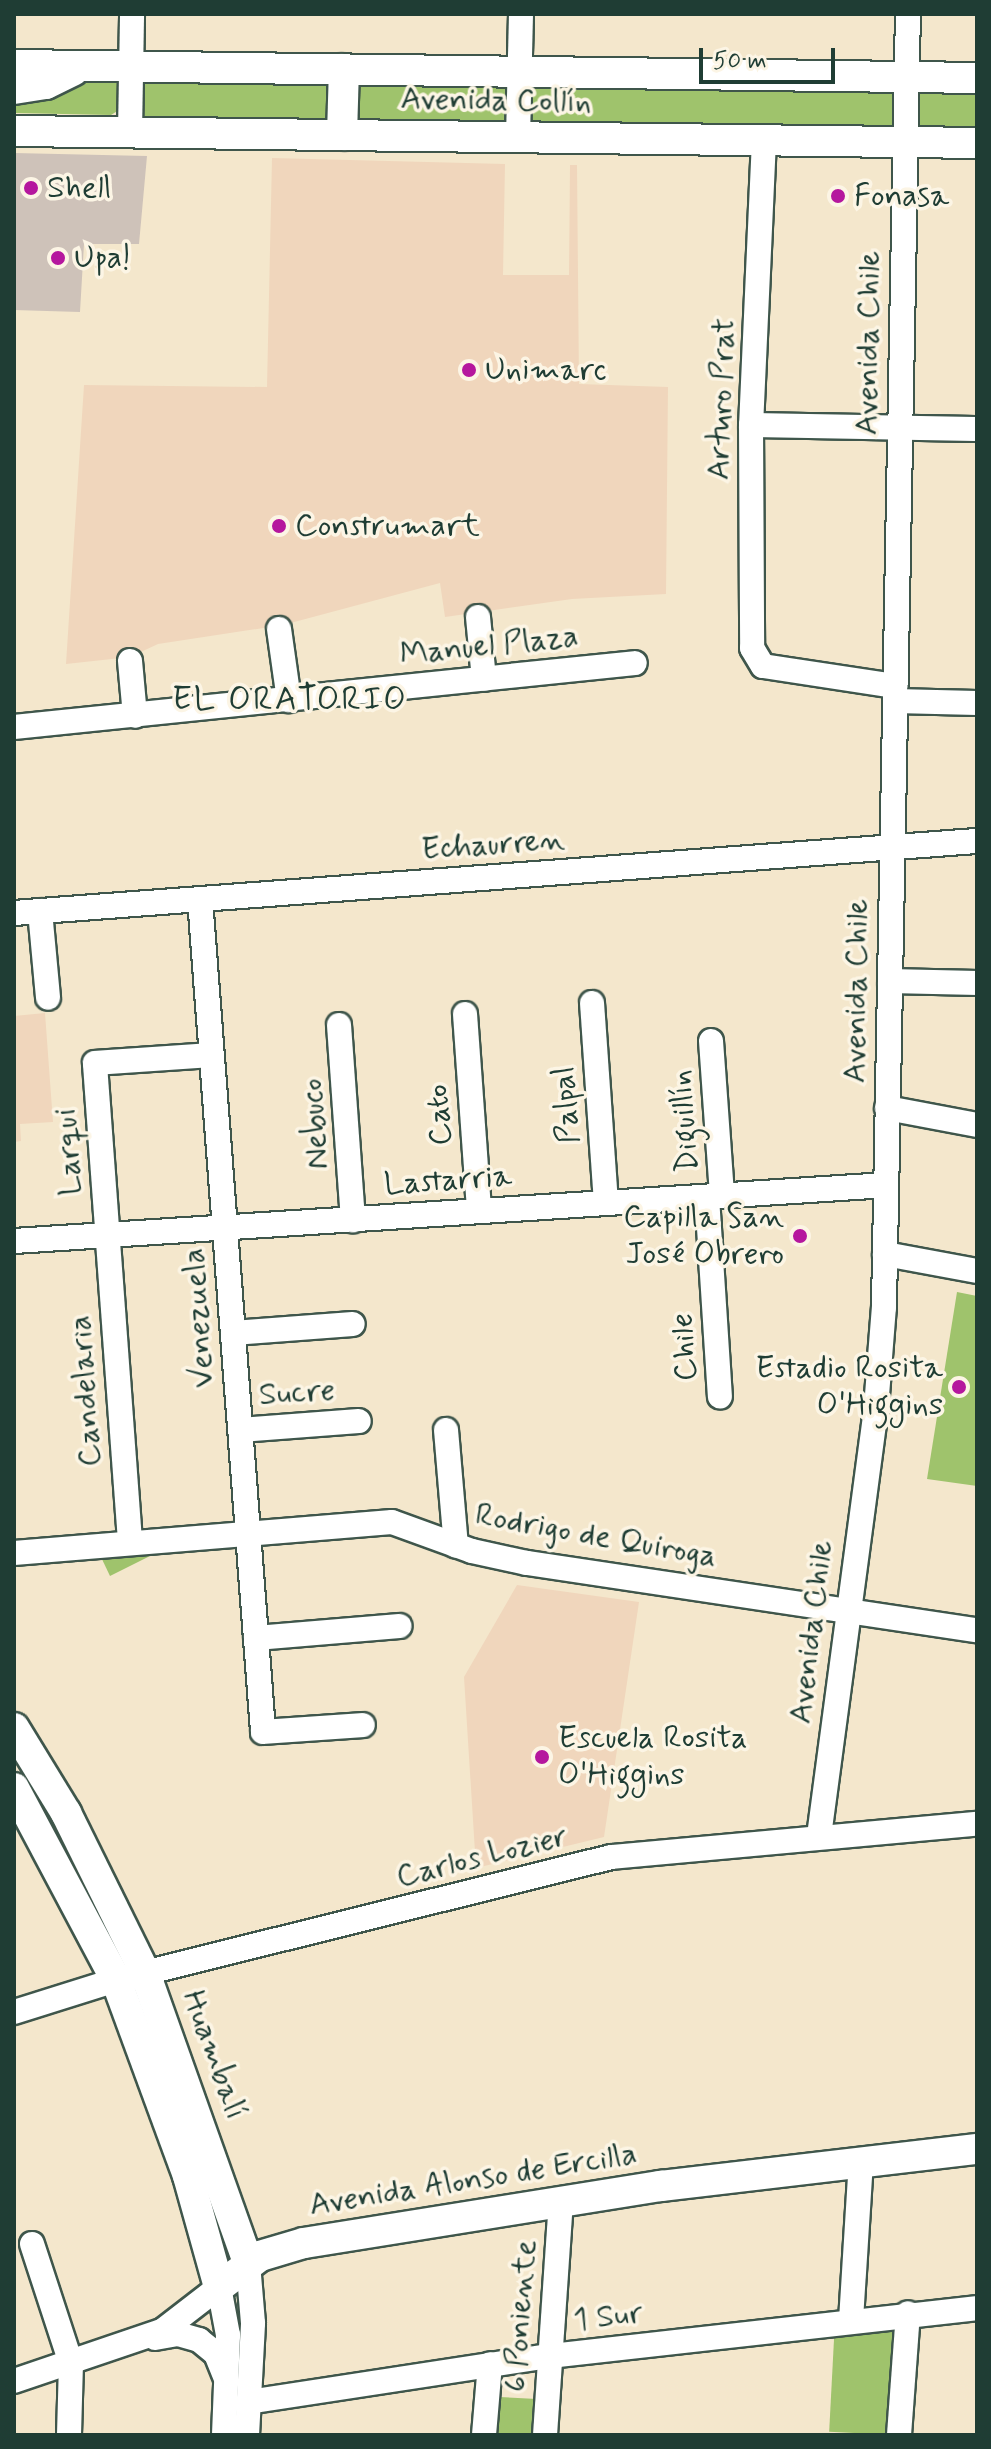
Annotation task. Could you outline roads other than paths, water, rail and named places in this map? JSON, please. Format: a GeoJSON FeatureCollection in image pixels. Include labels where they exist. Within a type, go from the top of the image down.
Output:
{"type":"FeatureCollection","features":[{"type":"Feature","properties":{"kind":"main road","name":"Avenida Collín"},"geometry":{"type":"LineString","coordinates":[[14,65],[977,78]]}},
{"type":"Feature","properties":{"kind":"main road"},"geometry":{"type":"LineString","coordinates":[[14,89],[46,84],[95,66]]}},
{"type":"Feature","properties":{"kind":"main road"},"geometry":{"type":"LineString","coordinates":[[342,135],[344,69]]}},
{"type":"Feature","properties":{"kind":"main road","name":"Avenida Collín"},"geometry":{"type":"LineString","coordinates":[[14,131],[977,143]]}},
{"type":"Feature","properties":{"kind":"main road","name":"Huambalí"},"geometry":{"type":"LineString","coordinates":[[14,1728],[66,1813],[248,2263]]}},
{"type":"Feature","properties":{"kind":"main road","name":"Huambalí"},"geometry":{"type":"LineString","coordinates":[[14,1788],[130,1977],[219,2287]]}},
{"type":"Feature","properties":{"kind":"main road","name":"Avenida Alonso de Ercilla"},"geometry":{"type":"LineString","coordinates":[[219,2287],[248,2263],[291,2246],[561,2201],[861,2161],[977,2149]]}},
{"type":"Feature","properties":{"kind":"street"},"geometry":{"type":"LineString","coordinates":[[130,132],[132,14]]}},
{"type":"Feature","properties":{"kind":"street"},"geometry":{"type":"LineString","coordinates":[[518,137],[521,14]]}},
{"type":"Feature","properties":{"kind":"street","name":"Avenida Chile"},"geometry":{"type":"LineString","coordinates":[[819,1836],[846,1610],[877,1397],[885,1254],[908,14]]}},
{"type":"Feature","properties":{"kind":"street","name":"Arturo Prat"},"geometry":{"type":"LineString","coordinates":[[764,140],[751,425],[755,659],[763,666],[895,694]]}},
{"type":"Feature","properties":{"kind":"street"},"geometry":{"type":"LineString","coordinates":[[751,425],[977,429]]}},
{"type":"Feature","properties":{"kind":"street"},"geometry":{"type":"LineString","coordinates":[[478,617],[484,679]]}},
{"type":"Feature","properties":{"kind":"street"},"geometry":{"type":"LineString","coordinates":[[279,629],[289,700]]}},
{"type":"Feature","properties":{"kind":"street"},"geometry":{"type":"LineString","coordinates":[[130,661],[135,716]]}},
{"type":"Feature","properties":{"kind":"street","name":"Manuel Plaza"},"geometry":{"type":"LineString","coordinates":[[14,727],[635,663]]}},
{"type":"Feature","properties":{"kind":"street"},"geometry":{"type":"LineString","coordinates":[[895,694],[977,703]]}},
{"type":"Feature","properties":{"kind":"street","name":"Echaurren"},"geometry":{"type":"LineString","coordinates":[[14,913],[977,841]]}},
{"type":"Feature","properties":{"kind":"street","name":"Venezuela"},"geometry":{"type":"LineString","coordinates":[[200,899],[263,1732],[363,1725]]}},
{"type":"Feature","properties":{"kind":"street"},"geometry":{"type":"LineString","coordinates":[[40,911],[48,998]]}},
{"type":"Feature","properties":{"kind":"street"},"geometry":{"type":"LineString","coordinates":[[890,981],[977,983]]}},
{"type":"Feature","properties":{"kind":"street","name":"Palpal"},"geometry":{"type":"LineString","coordinates":[[592,1003],[606,1203]]}},
{"type":"Feature","properties":{"kind":"street","name":"Cato"},"geometry":{"type":"LineString","coordinates":[[465,1014],[479,1211]]}},
{"type":"Feature","properties":{"kind":"street","name":"Nebuco"},"geometry":{"type":"LineString","coordinates":[[339,1025],[353,1220]]}},
{"type":"Feature","properties":{"kind":"street","name":"Diguillín"},"geometry":{"type":"LineString","coordinates":[[711,1041],[715,1196]]}},
{"type":"Feature","properties":{"kind":"street","name":"Larqui"},"geometry":{"type":"LineString","coordinates":[[107,1235],[95,1063],[211,1055]]}},
{"type":"Feature","properties":{"kind":"street"},"geometry":{"type":"LineString","coordinates":[[887,1108],[977,1125]]}},
{"type":"Feature","properties":{"kind":"street","name":"Lastarria"},"geometry":{"type":"LineString","coordinates":[[14,1241],[886,1185]]}},
{"type":"Feature","properties":{"kind":"street","name":"Chile"},"geometry":{"type":"LineString","coordinates":[[715,1196],[720,1397]]}},
{"type":"Feature","properties":{"kind":"street","name":"Candelaria"},"geometry":{"type":"LineString","coordinates":[[107,1235],[130,1541]]}},
{"type":"Feature","properties":{"kind":"street"},"geometry":{"type":"LineString","coordinates":[[885,1254],[977,1271]]}},
{"type":"Feature","properties":{"kind":"street"},"geometry":{"type":"LineString","coordinates":[[233,1333],[353,1324]]}},
{"type":"Feature","properties":{"kind":"street","name":"Sucre"},"geometry":{"type":"LineString","coordinates":[[240,1430],[359,1421]]}},
{"type":"Feature","properties":{"kind":"street"},"geometry":{"type":"LineString","coordinates":[[446,1430],[456,1546]]}},
{"type":"Feature","properties":{"kind":"street","name":"Rodrigo de Quiroga"},"geometry":{"type":"LineString","coordinates":[[14,1553],[130,1541],[392,1522],[456,1546],[552,1568],[977,1630]]}},
{"type":"Feature","properties":{"kind":"street"},"geometry":{"type":"LineString","coordinates":[[256,1638],[400,1626]]}},
{"type":"Feature","properties":{"kind":"street","name":"Carlos Lozier"},"geometry":{"type":"LineString","coordinates":[[14,2012],[130,1977],[611,1857],[977,1824]]}},
{"type":"Feature","properties":{"kind":"street"},"geometry":{"type":"LineString","coordinates":[[851,2320],[861,2161]]}},
{"type":"Feature","properties":{"kind":"street","name":"6 Poniente"},"geometry":{"type":"LineString","coordinates":[[545,2435],[561,2201]]}},
{"type":"Feature","properties":{"kind":"street"},"geometry":{"type":"LineString","coordinates":[[32,2244],[71,2363],[69,2435]]}},
{"type":"Feature","properties":{"kind":"street","name":"Huambalí"},"geometry":{"type":"LineString","coordinates":[[247,2435],[253,2323],[248,2263]]}},
{"type":"Feature","properties":{"kind":"street","name":"Huambalí"},"geometry":{"type":"LineString","coordinates":[[219,2287],[228,2335],[224,2435]]}},
{"type":"Feature","properties":{"kind":"street","name":"Avenida Alonso de Ercilla"},"geometry":{"type":"LineString","coordinates":[[14,2381],[145,2339],[171,2327],[219,2287]]}},
{"type":"Feature","properties":{"kind":"street","name":"1 Sur"},"geometry":{"type":"LineString","coordinates":[[248,2402],[550,2356],[908,2313],[977,2308]]}},
{"type":"Feature","properties":{"kind":"street"},"geometry":{"type":"LineString","coordinates":[[899,2435],[908,2313]]}},
{"type":"Feature","properties":{"kind":"street"},"geometry":{"type":"LineString","coordinates":[[145,2339],[178,2334],[199,2340],[216,2354],[228,2388]]}},
{"type":"Feature","properties":{"kind":"street","name":"6 Poniente"},"geometry":{"type":"LineString","coordinates":[[484,2435],[490,2364]]}},
{"type":"Feature","properties":{"kind":"place","name":"Shell"},"geometry":{"type":"Point","coordinates":[31,188]}},
{"type":"Feature","properties":{"kind":"place","name":"Fonasa"},"geometry":{"type":"Point","coordinates":[838,196]}},
{"type":"Feature","properties":{"kind":"place","name":"Upa!"},"geometry":{"type":"Point","coordinates":[58,258]}},
{"type":"Feature","properties":{"kind":"place","name":"Unimarc"},"geometry":{"type":"Point","coordinates":[469,370]}},
{"type":"Feature","properties":{"kind":"place","name":"Construmart"},"geometry":{"type":"Point","coordinates":[279,526]}},
{"type":"Feature","properties":{"kind":"place","name":"Capilla San José Obrero"},"geometry":{"type":"Point","coordinates":[800,1236]}},
{"type":"Feature","properties":{"kind":"place","name":"Estadio Rosita O'Higgins"},"geometry":{"type":"Point","coordinates":[959,1387]}},
{"type":"Feature","properties":{"kind":"place","name":"Escuela Rosita O'Higgins"},"geometry":{"type":"Point","coordinates":[542,1757]}},
{"type":"Feature","properties":{"kind":"district","name":"EL ORATORIO"},"geometry":{"type":"Point","coordinates":[290,700]}}]}
